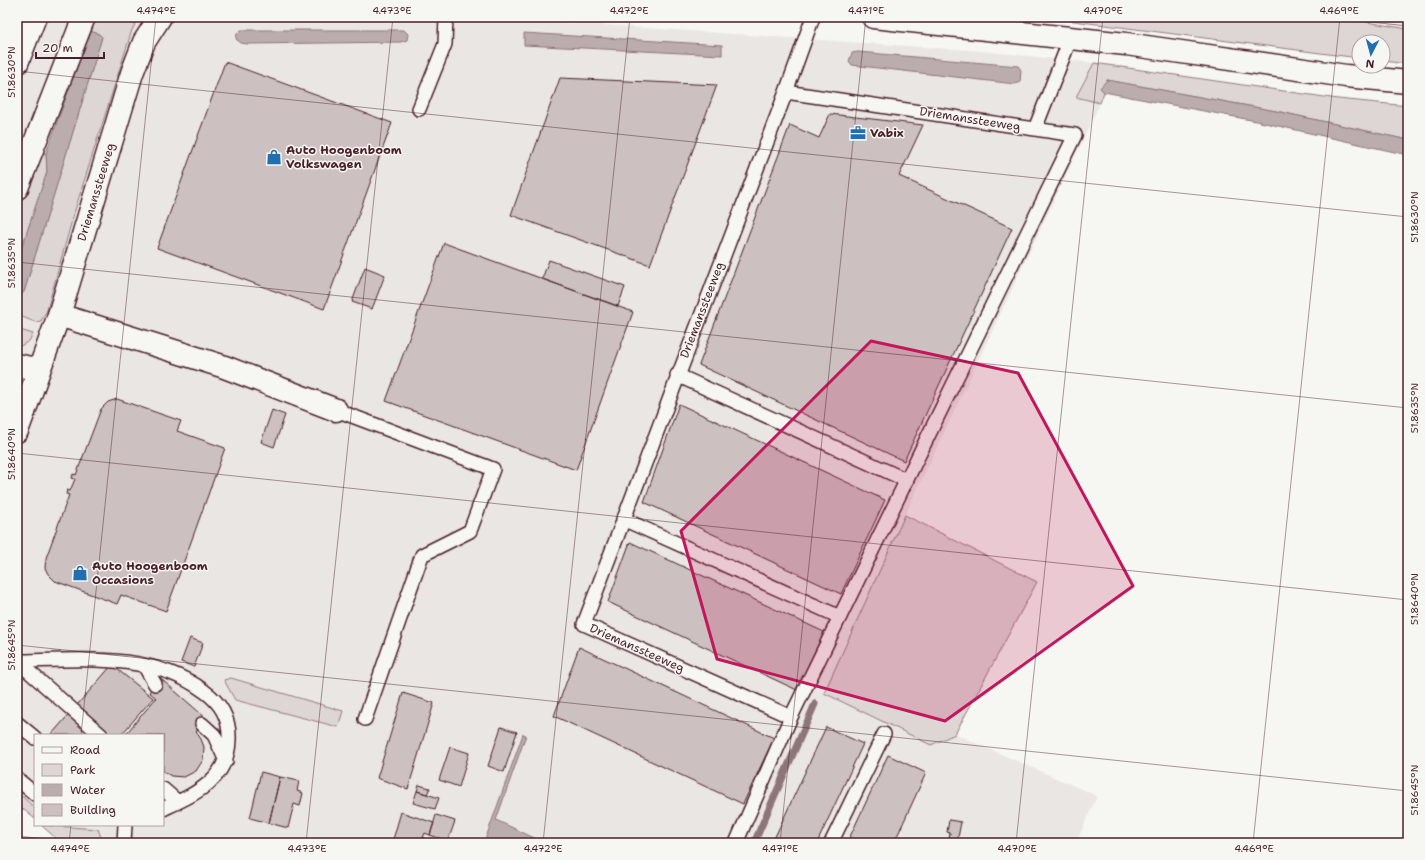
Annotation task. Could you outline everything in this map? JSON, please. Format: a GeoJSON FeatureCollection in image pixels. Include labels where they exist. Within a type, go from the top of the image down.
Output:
{"type":"FeatureCollection","features":[{"type":"Feature","properties":{"kind":"main road"},"geometry":{"type":"LineString","coordinates":[[17,63],[35,17]]}},
{"type":"Feature","properties":{"kind":"main road"},"geometry":{"type":"LineString","coordinates":[[17,188],[84,17]]}},
{"type":"Feature","properties":{"kind":"main road","name":"Driemanssteeweg"},"geometry":{"type":"LineString","coordinates":[[19,418],[39,370],[59,315],[132,73],[144,42],[160,17]]}},
{"type":"Feature","properties":{"kind":"main road"},"geometry":{"type":"LineString","coordinates":[[873,17],[1071,37],[1346,76],[1408,82]]}},
{"type":"Feature","properties":{"kind":"main road"},"geometry":{"type":"LineString","coordinates":[[59,315],[222,366],[336,410]]}},
{"type":"Feature","properties":{"kind":"main road"},"geometry":{"type":"LineString","coordinates":[[17,365],[39,370]]}},
{"type":"Feature","properties":{"kind":"lane"},"geometry":{"type":"LineString","coordinates":[[419,110],[445,44],[446,17]]}},
{"type":"Feature","properties":{"kind":"lane"},"geometry":{"type":"LineString","coordinates":[[786,92],[813,17]]}},
{"type":"Feature","properties":{"kind":"lane"},"geometry":{"type":"LineString","coordinates":[[1036,129],[1071,37]]}},
{"type":"Feature","properties":{"kind":"lane","name":"Driemanssteeweg"},"geometry":{"type":"LineString","coordinates":[[736,843],[791,717],[1075,135],[786,92],[677,375],[584,624],[791,717]]}},
{"type":"Feature","properties":{"kind":"lane"},"geometry":{"type":"LineString","coordinates":[[677,375],[906,480]]}},
{"type":"Feature","properties":{"kind":"lane"},"geometry":{"type":"LineString","coordinates":[[336,410],[493,470],[470,531],[422,555],[365,719]]}},
{"type":"Feature","properties":{"kind":"lane"},"geometry":{"type":"LineString","coordinates":[[623,520],[840,617]]}},
{"type":"Feature","properties":{"kind":"lane"},"geometry":{"type":"LineString","coordinates":[[17,661],[108,660],[145,666],[184,678],[216,700],[225,714],[229,729],[229,743],[226,761],[223,768],[212,781],[194,794],[164,809]]}},
{"type":"Feature","properties":{"kind":"lane"},"geometry":{"type":"LineString","coordinates":[[17,661],[100,734]]}},
{"type":"Feature","properties":{"kind":"lane"},"geometry":{"type":"LineString","coordinates":[[145,666],[155,684]]}},
{"type":"Feature","properties":{"kind":"lane"},"geometry":{"type":"LineString","coordinates":[[17,723],[34,737]]}},
{"type":"Feature","properties":{"kind":"lane"},"geometry":{"type":"LineString","coordinates":[[202,724],[214,734],[226,761]]}},
{"type":"Feature","properties":{"kind":"lane"},"geometry":{"type":"LineString","coordinates":[[831,843],[884,734]]}},
{"type":"Feature","properties":{"kind":"lane"},"geometry":{"type":"LineString","coordinates":[[17,780],[34,793]]}},
{"type":"Feature","properties":{"kind":"lane"},"geometry":{"type":"LineString","coordinates":[[164,790],[178,802]]}},
{"type":"Feature","properties":{"kind":"highlighted area"},"geometry":{"type":"Polygon","coordinates":[[[871,341],[1018,373],[1133,586],[945,721],[717,659],[681,531],[871,341]]]}},
{"type":"Feature","properties":{"kind":"shaded area"},"geometry":{"type":"Polygon","coordinates":[[[17,17],[485,17],[981,51],[1094,63],[1076,97],[1100,103],[905,515],[1037,582],[955,734],[1097,796],[1076,843],[61,843],[42,826],[164,826],[164,734],[34,734],[34,818],[17,804],[17,17]]]}},
{"type":"Feature","properties":{"kind":"shaded area"},"geometry":{"type":"Polygon","coordinates":[[[1337,17],[1408,17],[1408,29],[1337,17]]]}},
{"type":"Feature","properties":{"kind":"green space"},"geometry":{"type":"Polygon","coordinates":[[[95,17],[139,17],[132,30],[74,213],[47,310],[41,321],[35,322],[17,315],[17,294],[21,295],[24,292],[102,37],[99,34],[90,31],[95,17]]]}},
{"type":"Feature","properties":{"kind":"green space"},"geometry":{"type":"Polygon","coordinates":[[[1043,17],[1337,17],[1408,29],[1408,64],[1391,62],[1391,34],[1351,34],[1351,57],[1043,17]]]}},
{"type":"Feature","properties":{"kind":"green space"},"geometry":{"type":"Polygon","coordinates":[[[1094,63],[1338,99],[1408,106],[1408,140],[1276,111],[1107,80],[1101,88],[1104,92],[1100,103],[1076,97],[1094,63]]]}},
{"type":"Feature","properties":{"kind":"green space"},"geometry":{"type":"Polygon","coordinates":[[[41,153],[46,153],[47,172],[17,262],[17,204],[31,165],[41,153]]]}},
{"type":"Feature","properties":{"kind":"green space"},"geometry":{"type":"Polygon","coordinates":[[[17,329],[33,334],[29,341],[17,348],[17,329]]]}},
{"type":"Feature","properties":{"kind":"green space"},"geometry":{"type":"Polygon","coordinates":[[[905,515],[1037,582],[955,734],[931,745],[824,693],[905,515]]]}},
{"type":"Feature","properties":{"kind":"green space"},"geometry":{"type":"Polygon","coordinates":[[[231,678],[343,711],[338,727],[235,700],[224,680],[231,678]]]}},
{"type":"Feature","properties":{"kind":"green space"},"geometry":{"type":"Polygon","coordinates":[[[17,792],[34,807],[34,818],[17,804],[17,792]]]}},
{"type":"Feature","properties":{"kind":"green space"},"geometry":{"type":"Polygon","coordinates":[[[42,826],[98,829],[103,843],[59,841],[42,826]]]}},
{"type":"Feature","properties":{"kind":"water"},"geometry":{"type":"Polygon","coordinates":[[[241,30],[404,30],[408,34],[407,40],[401,42],[248,44],[241,43],[236,39],[237,34],[241,30]]]}},
{"type":"Feature","properties":{"kind":"water"},"geometry":{"type":"Polygon","coordinates":[[[90,31],[99,34],[102,37],[24,292],[21,295],[17,294],[17,262],[47,172],[46,153],[90,31]]]}},
{"type":"Feature","properties":{"kind":"water"},"geometry":{"type":"Polygon","coordinates":[[[524,33],[722,45],[722,55],[524,45],[524,33]]]}},
{"type":"Feature","properties":{"kind":"water"},"geometry":{"type":"Polygon","coordinates":[[[858,52],[1018,66],[1021,70],[1020,82],[1015,84],[852,65],[849,61],[852,53],[858,52]]]}},
{"type":"Feature","properties":{"kind":"water"},"geometry":{"type":"Polygon","coordinates":[[[1107,80],[1276,111],[1408,140],[1408,155],[1256,121],[1104,92],[1100,88],[1107,80]]]}},
{"type":"Feature","properties":{"kind":"water"},"geometry":{"type":"Polygon","coordinates":[[[523,734],[526,735],[496,820],[545,843],[484,843],[523,734]]]}},
{"type":"Feature","properties":{"kind":"pier"},"geometry":{"type":"Polygon","coordinates":[[[17,832],[56,839],[61,843],[17,843],[17,832]]]}},
{"type":"Feature","properties":{"kind":"building"},"geometry":{"type":"Polygon","coordinates":[[[225,62],[392,123],[324,309],[157,248],[225,62]]]}},
{"type":"Feature","properties":{"kind":"building"},"geometry":{"type":"Polygon","coordinates":[[[560,78],[717,85],[650,265],[511,215],[560,78]]]}},
{"type":"Feature","properties":{"kind":"building"},"geometry":{"type":"Polygon","coordinates":[[[830,114],[923,125],[899,176],[1012,228],[904,461],[699,365],[790,125],[819,138],[830,114]]]}},
{"type":"Feature","properties":{"kind":"building"},"geometry":{"type":"Polygon","coordinates":[[[444,243],[633,312],[576,470],[386,401],[444,243]]]}},
{"type":"Feature","properties":{"kind":"building"},"geometry":{"type":"Polygon","coordinates":[[[549,260],[625,287],[618,306],[542,279],[549,260]]]}},
{"type":"Feature","properties":{"kind":"building"},"geometry":{"type":"Polygon","coordinates":[[[365,267],[385,275],[372,309],[352,302],[365,267]]]}},
{"type":"Feature","properties":{"kind":"building"},"geometry":{"type":"Polygon","coordinates":[[[117,399],[181,421],[177,431],[225,448],[166,611],[121,595],[117,604],[55,581],[48,574],[45,568],[46,558],[69,495],[66,494],[67,490],[70,491],[75,479],[72,478],[73,474],[76,475],[101,409],[108,402],[117,399]]]}},
{"type":"Feature","properties":{"kind":"building"},"geometry":{"type":"Polygon","coordinates":[[[679,404],[885,500],[841,594],[644,502],[679,404]]]}},
{"type":"Feature","properties":{"kind":"building"},"geometry":{"type":"Polygon","coordinates":[[[272,410],[285,415],[274,447],[261,442],[272,410]]]}},
{"type":"Feature","properties":{"kind":"building"},"geometry":{"type":"Polygon","coordinates":[[[630,542],[824,632],[797,690],[608,602],[630,542]]]}},
{"type":"Feature","properties":{"kind":"building"},"geometry":{"type":"Polygon","coordinates":[[[190,638],[203,643],[194,667],[181,662],[190,638]]]}},
{"type":"Feature","properties":{"kind":"building"},"geometry":{"type":"Polygon","coordinates":[[[579,647],[774,738],[743,804],[554,716],[579,647]]]}},
{"type":"Feature","properties":{"kind":"building"},"geometry":{"type":"Polygon","coordinates":[[[112,665],[153,698],[122,734],[52,734],[112,665]]]}},
{"type":"Feature","properties":{"kind":"building"},"geometry":{"type":"Polygon","coordinates":[[[160,678],[207,719],[196,732],[204,747],[203,760],[196,771],[184,777],[171,776],[164,772],[164,734],[126,734],[156,698],[149,692],[160,678]]]}},
{"type":"Feature","properties":{"kind":"building"},"geometry":{"type":"Polygon","coordinates":[[[403,693],[434,703],[408,789],[377,778],[403,693]]]}},
{"type":"Feature","properties":{"kind":"building"},"geometry":{"type":"Polygon","coordinates":[[[501,727],[517,732],[504,772],[488,766],[501,727]]]}},
{"type":"Feature","properties":{"kind":"building"},"geometry":{"type":"Polygon","coordinates":[[[826,727],[863,744],[817,843],[784,843],[774,839],[826,727]]]}},
{"type":"Feature","properties":{"kind":"building"},"geometry":{"type":"Polygon","coordinates":[[[450,747],[469,753],[459,787],[439,780],[450,747]]]}},
{"type":"Feature","properties":{"kind":"building"},"geometry":{"type":"Polygon","coordinates":[[[888,755],[926,773],[894,843],[847,843],[888,755]]]}},
{"type":"Feature","properties":{"kind":"building"},"geometry":{"type":"Polygon","coordinates":[[[261,772],[280,777],[269,823],[250,818],[261,772]]]}},
{"type":"Feature","properties":{"kind":"building"},"geometry":{"type":"Polygon","coordinates":[[[280,777],[299,781],[297,791],[303,793],[300,806],[294,804],[288,828],[269,823],[280,777]]]}},
{"type":"Feature","properties":{"kind":"building"},"geometry":{"type":"Polygon","coordinates":[[[419,785],[430,788],[427,794],[417,791],[419,785]]]}},
{"type":"Feature","properties":{"kind":"building"},"geometry":{"type":"Polygon","coordinates":[[[417,791],[439,798],[435,809],[413,803],[417,791]]]}},
{"type":"Feature","properties":{"kind":"building"},"geometry":{"type":"Polygon","coordinates":[[[401,812],[434,823],[430,835],[425,833],[421,843],[392,843],[401,812]]]}},
{"type":"Feature","properties":{"kind":"building"},"geometry":{"type":"Polygon","coordinates":[[[436,815],[455,821],[448,841],[430,835],[436,815]]]}},
{"type":"Feature","properties":{"kind":"building"},"geometry":{"type":"Polygon","coordinates":[[[949,820],[961,822],[957,843],[948,843],[950,833],[947,832],[949,820]]]}},
{"type":"Feature","properties":{"kind":"waterway"},"geometry":{"type":"LineString","coordinates":[[754,843],[815,704]]}},
{"type":"Feature","properties":{"kind":"place","name":"Vabix"},"geometry":{"type":"Point","coordinates":[858,133]}},
{"type":"Feature","properties":{"kind":"place","name":"Auto Hoogenboom Volkswagen"},"geometry":{"type":"Point","coordinates":[274,157]}},
{"type":"Feature","properties":{"kind":"place","name":"Auto Hoogenboom Occasions"},"geometry":{"type":"Point","coordinates":[80,573]}}]}
